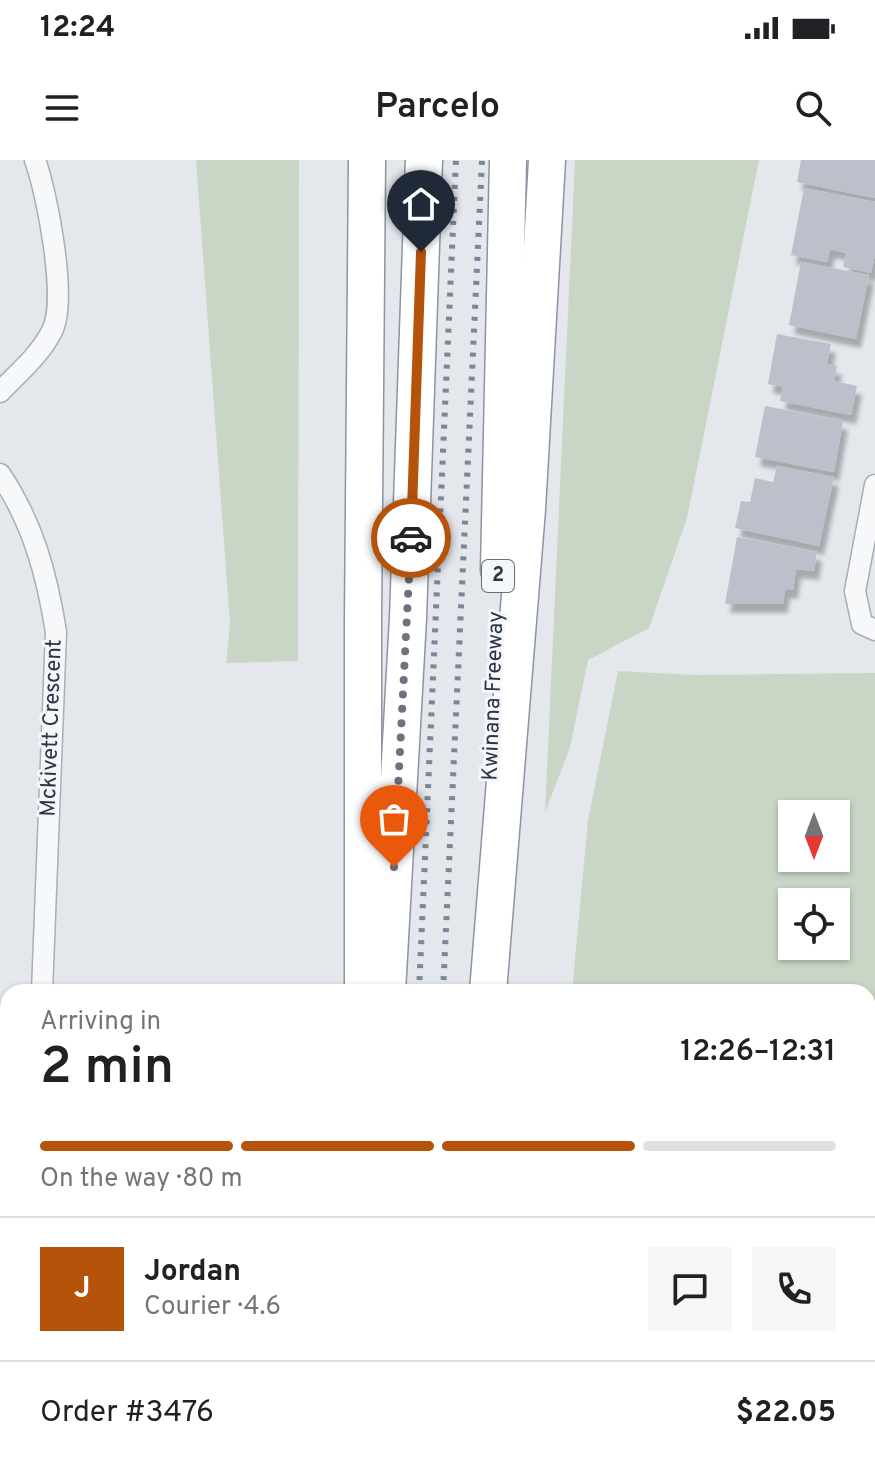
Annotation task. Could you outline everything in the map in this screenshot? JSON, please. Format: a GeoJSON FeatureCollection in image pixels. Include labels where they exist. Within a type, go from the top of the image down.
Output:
{"type":"FeatureCollection","features":[{"type":"Feature","properties":{"kind":"highway"},"geometry":{"type":"LineString","coordinates":[[363,984],[367,160]]}},
{"type":"Feature","properties":{"kind":"highway"},"geometry":{"type":"LineString","coordinates":[[387,984],[408,618],[424,160]]}},
{"type":"Feature","properties":{"kind":"highway","name":"Kwinana Freeway"},"geometry":{"type":"LineString","coordinates":[[487,984],[508,160]]}},
{"type":"Feature","properties":{"kind":"highway"},"geometry":{"type":"LineString","coordinates":[[488,984],[527,509],[547,160]]}},
{"type":"Feature","properties":{"kind":"street"},"geometry":{"type":"LineString","coordinates":[[0,392],[39,352],[54,328],[58,286],[45,185],[35,160]]}},
{"type":"Feature","properties":{"kind":"street","name":"Mckivett Crescent"},"geometry":{"type":"LineString","coordinates":[[0,474],[27,522],[40,553],[56,632],[42,984]]}},
{"type":"Feature","properties":{"kind":"street"},"geometry":{"type":"LineString","coordinates":[[868,627],[855,591],[875,485]]}},
{"type":"Feature","properties":{"kind":"green space"},"geometry":{"type":"Polygon","coordinates":[[[196,160],[299,160],[298,661],[226,663],[230,624],[196,160]]]}},
{"type":"Feature","properties":{"kind":"green space"},"geometry":{"type":"Polygon","coordinates":[[[575,160],[759,160],[687,518],[649,628],[588,660],[570,747],[545,813],[575,160]]]}},
{"type":"Feature","properties":{"kind":"green space"},"geometry":{"type":"Polygon","coordinates":[[[618,671],[695,675],[875,673],[875,984],[573,984],[588,820],[618,671]]]}},
{"type":"Feature","properties":{"kind":"building"},"geometry":{"type":"Polygon","coordinates":[[[801,160],[875,160],[875,198],[797,182],[801,160]]]}},
{"type":"Feature","properties":{"kind":"building"},"geometry":{"type":"Polygon","coordinates":[[[804,188],[875,202],[875,254],[871,273],[843,267],[846,253],[830,249],[827,262],[791,255],[804,188]]]}},
{"type":"Feature","properties":{"kind":"building"},"geometry":{"type":"Polygon","coordinates":[[[801,262],[869,275],[856,339],[789,325],[801,262]]]}},
{"type":"Feature","properties":{"kind":"building"},"geometry":{"type":"Polygon","coordinates":[[[777,334],[831,344],[827,364],[837,366],[834,381],[857,386],[851,415],[780,401],[783,387],[768,384],[777,334]]]}},
{"type":"Feature","properties":{"kind":"building"},"geometry":{"type":"Polygon","coordinates":[[[765,406],[843,421],[834,472],[755,457],[765,406]]]}},
{"type":"Feature","properties":{"kind":"building"},"geometry":{"type":"Polygon","coordinates":[[[777,466],[834,477],[819,546],[735,528],[741,501],[750,502],[755,478],[773,482],[777,466]]]}},
{"type":"Feature","properties":{"kind":"building"},"geometry":{"type":"Polygon","coordinates":[[[737,537],[817,552],[814,571],[796,569],[793,590],[785,589],[783,604],[725,604],[737,537]]]}},
{"type":"Feature","properties":{"kind":"railway"},"geometry":{"type":"LineString","coordinates":[[419,984],[456,160]]}},
{"type":"Feature","properties":{"kind":"railway"},"geometry":{"type":"LineString","coordinates":[[443,984],[482,160]]}},
{"type":"Feature","properties":{"kind":"way so far"},"geometry":{"type":"LineString","coordinates":[[394,867],[411,538]]}},
{"type":"Feature","properties":{"kind":"route"},"geometry":{"type":"LineString","coordinates":[[411,538],[421,252]]}}]}
